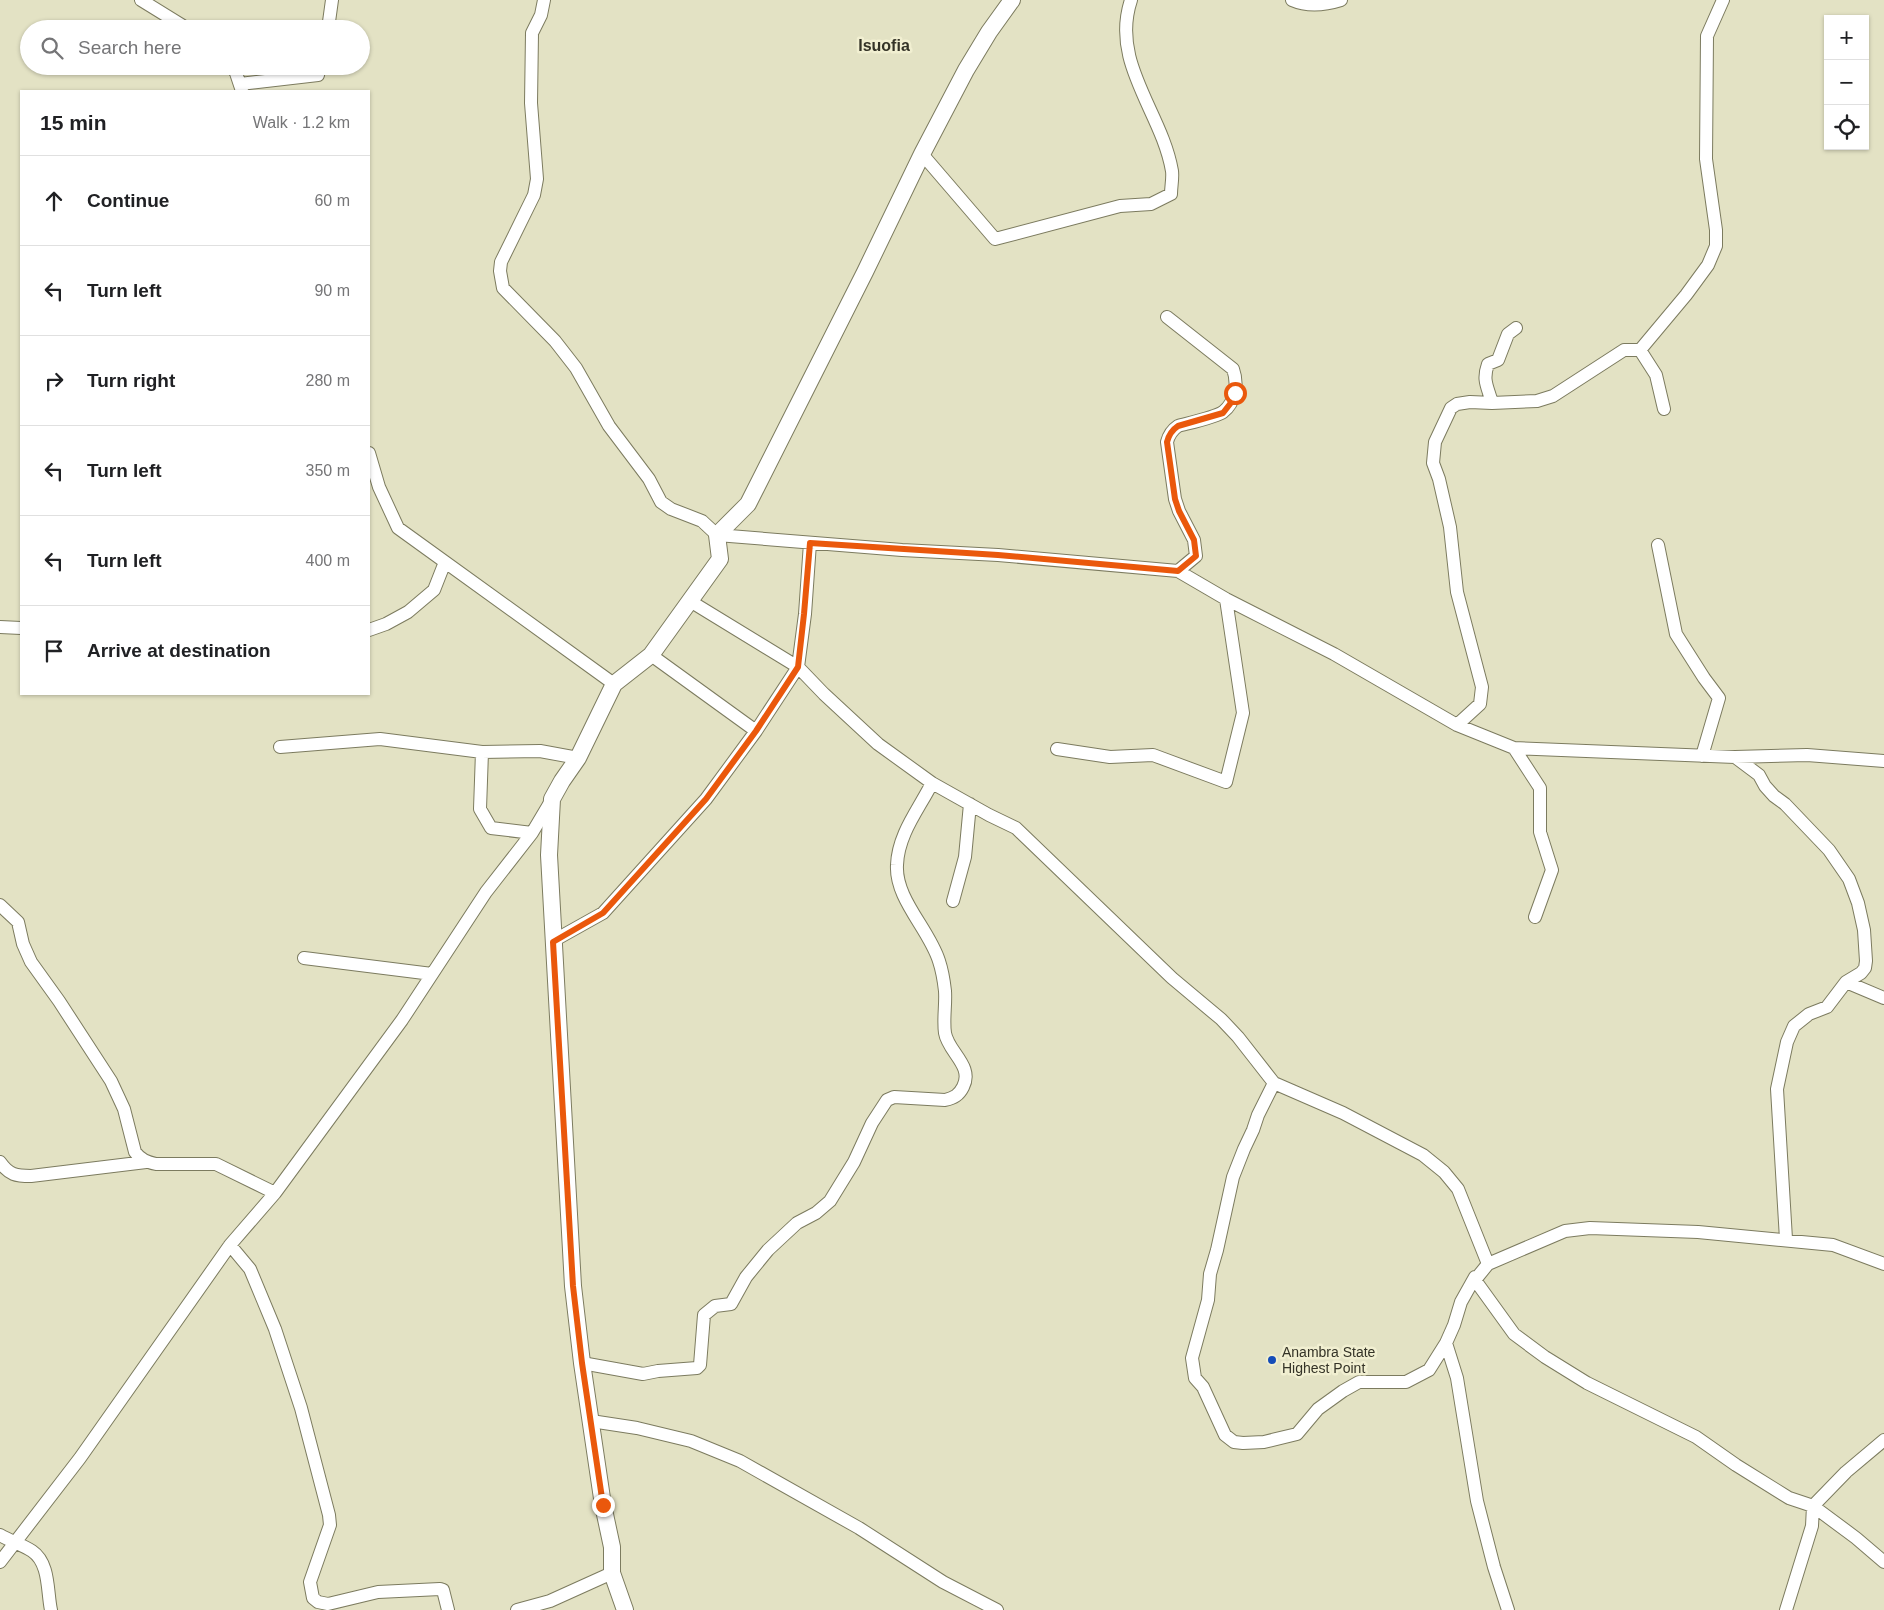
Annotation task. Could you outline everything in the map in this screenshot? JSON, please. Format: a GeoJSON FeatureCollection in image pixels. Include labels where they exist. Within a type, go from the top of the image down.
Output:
{"type":"FeatureCollection","features":[{"type":"Feature","properties":{"kind":"main road"},"geometry":{"type":"LineString","coordinates":[[625,1610],[612,1574],[612,1547],[603,1505],[582,1363],[573,1286],[549,855],[552,799],[578,758],[614,684],[651,655],[720,559],[717,535],[748,504],[922,154],[966,70],[989,32],[1012,0]]}},
{"type":"Feature","properties":{"kind":"street"},"geometry":{"type":"LineString","coordinates":[[141,0],[173,20]]}},
{"type":"Feature","properties":{"kind":"street"},"geometry":{"type":"LineString","coordinates":[[329,20],[332,0]]}},
{"type":"Feature","properties":{"kind":"street"},"geometry":{"type":"LineString","coordinates":[[544,0],[541,15],[532,34],[531,103],[537,179],[534,194],[501,262],[500,271],[503,288],[555,341],[576,368],[609,426],[649,479],[661,502],[671,509],[702,521],[717,535],[998,555],[1178,571],[1226,599],[1334,654],[1457,725],[1514,748],[1735,757],[1806,755],[1884,761]]}},
{"type":"Feature","properties":{"kind":"street"},"geometry":{"type":"LineString","coordinates":[[922,154],[995,239],[1120,206],[1151,204],[1170,194],[1172,173],[1165,143],[1133,73],[1128,53],[1126,31],[1131,0]]}},
{"type":"Feature","properties":{"kind":"street"},"geometry":{"type":"LineString","coordinates":[[1292,0],[1306,4],[1322,4],[1341,0]]}},
{"type":"Feature","properties":{"kind":"street"},"geometry":{"type":"LineString","coordinates":[[1457,725],[1480,704],[1482,687],[1457,592],[1450,527],[1433,463],[1435,442],[1451,408],[1457,404],[1470,402],[1537,401],[1553,396],[1624,350],[1640,350],[1686,296],[1708,264],[1716,246],[1716,230],[1706,160],[1707,36],[1723,0]]}},
{"type":"Feature","properties":{"kind":"street"},"geometry":{"type":"LineString","coordinates":[[235,75],[241,88],[318,75]]}},
{"type":"Feature","properties":{"kind":"street"},"geometry":{"type":"LineString","coordinates":[[1167,317],[1232,369],[1236,379],[1235,393],[1223,413],[1178,426],[1168,436],[1167,442],[1175,499],[1194,540],[1196,556],[1178,571]]}},
{"type":"Feature","properties":{"kind":"street"},"geometry":{"type":"LineString","coordinates":[[1492,403],[1484,382],[1485,373],[1488,364],[1498,360],[1508,334],[1516,328]]}},
{"type":"Feature","properties":{"kind":"street"},"geometry":{"type":"LineString","coordinates":[[1640,350],[1656,375],[1664,409]]}},
{"type":"Feature","properties":{"kind":"street"},"geometry":{"type":"LineString","coordinates":[[370,456],[379,487],[398,528],[614,684]]}},
{"type":"Feature","properties":{"kind":"street"},"geometry":{"type":"LineString","coordinates":[[553,942],[603,913],[706,799],[756,731],[798,667],[810,543]]}},
{"type":"Feature","properties":{"kind":"street"},"geometry":{"type":"LineString","coordinates":[[1658,545],[1676,634],[1719,698],[1702,756]]}},
{"type":"Feature","properties":{"kind":"street"},"geometry":{"type":"LineString","coordinates":[[370,630],[386,624],[408,612],[434,590],[445,562]]}},
{"type":"Feature","properties":{"kind":"street"},"geometry":{"type":"LineString","coordinates":[[1057,748],[1110,757],[1153,755],[1226,782],[1243,713],[1226,599]]}},
{"type":"Feature","properties":{"kind":"street"},"geometry":{"type":"LineString","coordinates":[[690,602],[798,667],[878,744],[932,782],[1016,828],[1172,978],[1221,1019],[1238,1037],[1274,1084],[1343,1113],[1423,1155],[1444,1172],[1458,1189],[1488,1264]]}},
{"type":"Feature","properties":{"kind":"street"},"geometry":{"type":"LineString","coordinates":[[0,627],[20,628]]}},
{"type":"Feature","properties":{"kind":"street"},"geometry":{"type":"LineString","coordinates":[[651,655],[756,731]]}},
{"type":"Feature","properties":{"kind":"street"},"geometry":{"type":"LineString","coordinates":[[280,747],[380,739],[482,752],[540,751],[578,758]]}},
{"type":"Feature","properties":{"kind":"street"},"geometry":{"type":"LineString","coordinates":[[1514,748],[1540,788],[1540,832],[1552,870],[1535,917]]}},
{"type":"Feature","properties":{"kind":"street"},"geometry":{"type":"LineString","coordinates":[[482,752],[480,809],[491,828],[532,833]]}},
{"type":"Feature","properties":{"kind":"street"},"geometry":{"type":"LineString","coordinates":[[1735,757],[1759,775],[1765,786],[1774,796],[1785,804],[1829,850],[1849,879],[1858,903],[1864,930],[1865,968],[1861,973],[1846,982],[1827,1007],[1809,1014],[1794,1026],[1787,1042],[1777,1088],[1786,1239]]}},
{"type":"Feature","properties":{"kind":"street"},"geometry":{"type":"LineString","coordinates":[[582,1363],[643,1374],[697,1368],[700,1365],[704,1315],[714,1306],[727,1306],[731,1304],[746,1277],[768,1250],[797,1223],[816,1213],[830,1201],[863,1144],[872,1123],[887,1100],[894,1097],[945,1100],[952,1098],[962,1089],[967,1076],[945,1033],[945,990],[939,960],[925,929],[906,901],[898,882],[896,865],[901,843],[910,822],[932,782]]}},
{"type":"Feature","properties":{"kind":"street"},"geometry":{"type":"LineString","coordinates":[[0,1562],[80,1458],[230,1245],[275,1193],[402,1020],[486,892],[532,833],[552,799]]}},
{"type":"Feature","properties":{"kind":"street"},"geometry":{"type":"LineString","coordinates":[[953,901],[965,857],[970,804]]}},
{"type":"Feature","properties":{"kind":"street"},"geometry":{"type":"LineString","coordinates":[[0,905],[18,922],[23,944],[31,962],[59,1001],[110,1081],[124,1109],[136,1152],[146,1162]]}},
{"type":"Feature","properties":{"kind":"street"},"geometry":{"type":"LineString","coordinates":[[304,958],[432,974]]}},
{"type":"Feature","properties":{"kind":"street"},"geometry":{"type":"LineString","coordinates":[[1846,982],[1884,998]]}},
{"type":"Feature","properties":{"kind":"street"},"geometry":{"type":"LineString","coordinates":[[1274,1084],[1258,1115],[1254,1130],[1233,1177],[1210,1274],[1208,1300],[1192,1358],[1194,1378],[1203,1387],[1225,1435],[1234,1442],[1264,1442],[1297,1434],[1318,1409],[1342,1391],[1359,1382],[1406,1382],[1430,1370],[1446,1343],[1461,1302],[1475,1278],[1475,1280],[1488,1264],[1566,1231],[1590,1228],[1698,1232],[1786,1239],[1832,1245],[1884,1264]]}},
{"type":"Feature","properties":{"kind":"street"},"geometry":{"type":"LineString","coordinates":[[0,1162],[4,1169],[16,1176],[146,1162],[156,1164],[216,1164],[275,1193]]}},
{"type":"Feature","properties":{"kind":"street"},"geometry":{"type":"LineString","coordinates":[[230,1245],[250,1270],[275,1329],[301,1408],[329,1515],[330,1525],[310,1582],[312,1604],[318,1602],[328,1604],[378,1592],[440,1589],[445,1593],[448,1610]]}},
{"type":"Feature","properties":{"kind":"street"},"geometry":{"type":"LineString","coordinates":[[1475,1280],[1514,1334],[1545,1357],[1587,1383],[1696,1437],[1789,1498],[1813,1506],[1856,1538],[1884,1562]]}},
{"type":"Feature","properties":{"kind":"street"},"geometry":{"type":"LineString","coordinates":[[1446,1343],[1457,1378],[1477,1501],[1494,1568],[1508,1610]]}},
{"type":"Feature","properties":{"kind":"street"},"geometry":{"type":"LineString","coordinates":[[591,1421],[637,1428],[682,1439],[740,1461],[852,1523],[943,1582],[997,1610]]}},
{"type":"Feature","properties":{"kind":"street"},"geometry":{"type":"LineString","coordinates":[[1786,1610],[1812,1526],[1813,1506],[1846,1472],[1884,1440]]}},
{"type":"Feature","properties":{"kind":"street"},"geometry":{"type":"LineString","coordinates":[[0,1535],[38,1556],[46,1575],[51,1610]]}},
{"type":"Feature","properties":{"kind":"street"},"geometry":{"type":"LineString","coordinates":[[517,1610],[550,1601],[612,1574]]}},
{"type":"Feature","properties":{"kind":"place","name":"Anambra State Highest Point"},"geometry":{"type":"Point","coordinates":[1272,1360]}},
{"type":"Feature","properties":{"kind":"district","name":"Isuofia"},"geometry":{"type":"Point","coordinates":[884,45]}},
{"type":"Feature","properties":{"kind":"route"},"geometry":{"type":"LineString","coordinates":[[603,1505],[582,1363],[573,1286],[553,942],[603,913],[706,799],[756,731],[798,667],[810,543],[998,555],[1178,571],[1196,556],[1194,540],[1175,499],[1167,442],[1168,436],[1178,426],[1223,413],[1235,393]]}}]}
